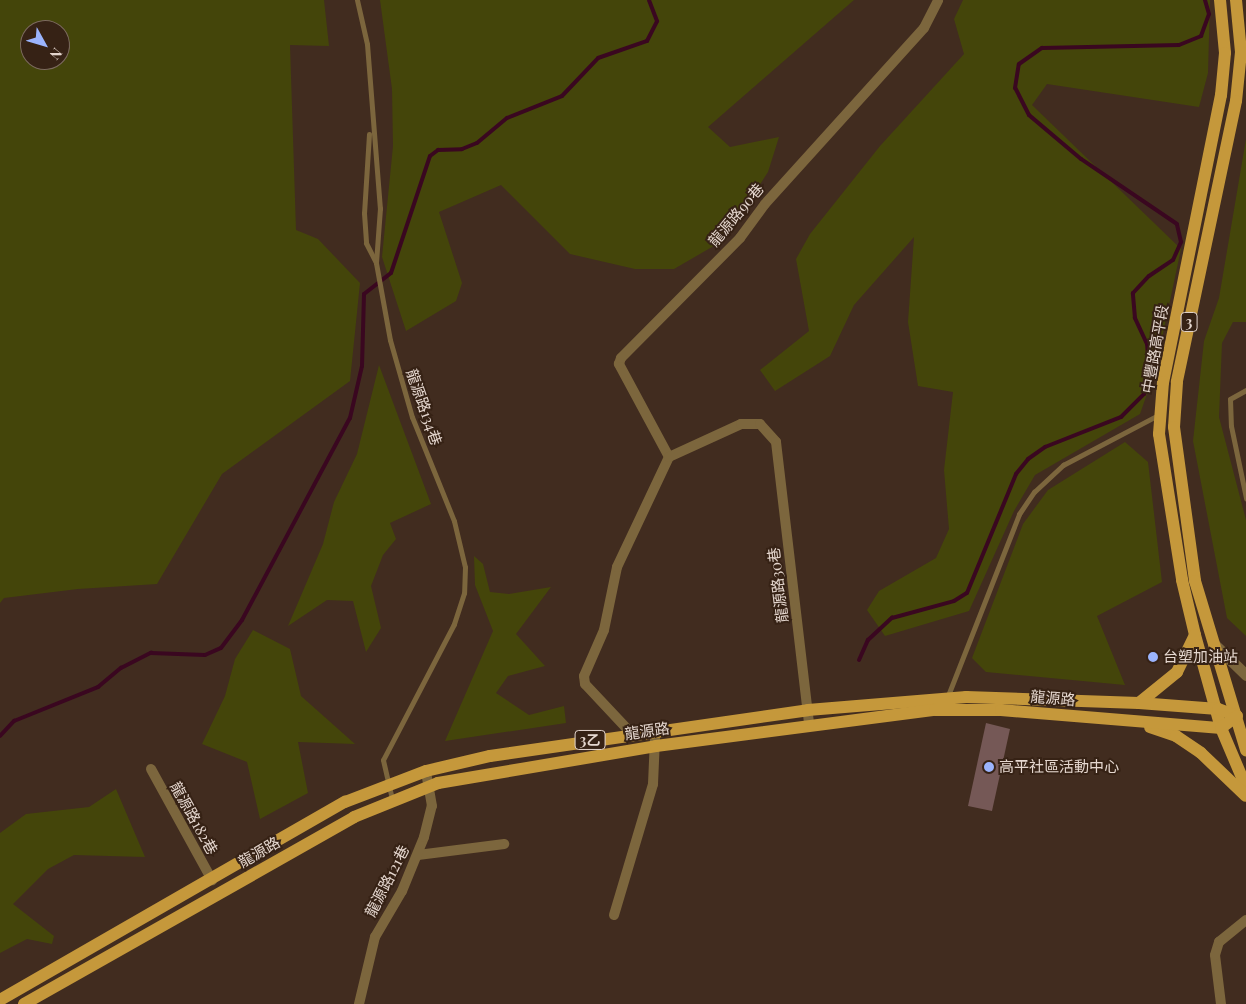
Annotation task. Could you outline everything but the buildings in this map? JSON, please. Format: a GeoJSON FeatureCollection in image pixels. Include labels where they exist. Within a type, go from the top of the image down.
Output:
{"type":"FeatureCollection","features":[{"type":"Feature","properties":{"kind":"main road","name":"中豐路高平段"},"geometry":{"type":"LineString","coordinates":[[1220,0],[1225,53],[1206,174],[1163,382],[1160,414],[1164,475],[1195,635],[1218,709],[1221,728],[1246,787]]}},
{"type":"Feature","properties":{"kind":"main road","name":"中豐路高平段"},"geometry":{"type":"LineString","coordinates":[[1236,0],[1241,52],[1236,101],[1218,179],[1177,382],[1174,427],[1195,580],[1213,643],[1241,716],[1246,750]]}},
{"type":"Feature","properties":{"kind":"main road"},"geometry":{"type":"LineString","coordinates":[[1206,174],[1218,179]]}},
{"type":"Feature","properties":{"kind":"main road"},"geometry":{"type":"LineString","coordinates":[[1139,703],[1177,672],[1195,635]]}},
{"type":"Feature","properties":{"kind":"main road","name":"3乙"},"geometry":{"type":"LineString","coordinates":[[0,1000],[346,802],[426,771],[498,755],[631,733],[808,710],[947,698],[1002,695],[1139,703],[1218,709],[1241,716]]}},
{"type":"Feature","properties":{"kind":"main road","name":"龍源路"},"geometry":{"type":"LineString","coordinates":[[24,1004],[392,799],[429,785],[656,746],[809,725],[968,710],[1221,728]]}},
{"type":"Feature","properties":{"kind":"main road"},"geometry":{"type":"LineString","coordinates":[[1221,728],[1241,716]]}},
{"type":"Feature","properties":{"kind":"main road"},"geometry":{"type":"LineString","coordinates":[[1136,722],[1176,736],[1195,749],[1246,796]]}},
{"type":"Feature","properties":{"kind":"street","name":"龍源路90巷"},"geometry":{"type":"LineString","coordinates":[[669,457],[619,364],[621,358],[740,238],[765,204],[924,28],[938,0]]}},
{"type":"Feature","properties":{"kind":"street","name":"龍源路30巷"},"geometry":{"type":"LineString","coordinates":[[669,457],[742,424],[760,424],[776,442],[809,725]]}},
{"type":"Feature","properties":{"kind":"street"},"geometry":{"type":"LineString","coordinates":[[631,733],[584,684],[584,676],[604,630],[617,567],[669,457]]}},
{"type":"Feature","properties":{"kind":"street"},"geometry":{"type":"LineString","coordinates":[[1213,643],[1246,675]]}},
{"type":"Feature","properties":{"kind":"street"},"geometry":{"type":"LineString","coordinates":[[614,915],[653,784],[656,746],[655,730]]}},
{"type":"Feature","properties":{"kind":"street","name":"龍源路182巷"},"geometry":{"type":"LineString","coordinates":[[150,770],[212,880]]}},
{"type":"Feature","properties":{"kind":"street","name":"龍源路121巷"},"geometry":{"type":"LineString","coordinates":[[358,1004],[374,938],[418,855],[432,806],[426,771]]}},
{"type":"Feature","properties":{"kind":"street"},"geometry":{"type":"LineString","coordinates":[[418,855],[504,844]]}},
{"type":"Feature","properties":{"kind":"street"},"geometry":{"type":"LineString","coordinates":[[1221,1004],[1215,955],[1219,942],[1246,920]]}},
{"type":"Feature","properties":{"kind":"lane","name":"龍源路134巷"},"geometry":{"type":"LineString","coordinates":[[357,0],[367,44],[380,208],[376,264],[390,340],[412,416],[454,521],[465,568],[464,593],[454,624],[383,760],[387,785],[392,799]]}},
{"type":"Feature","properties":{"kind":"lane"},"geometry":{"type":"LineString","coordinates":[[371,113],[364,213],[366,243],[376,264]]}},
{"type":"Feature","properties":{"kind":"lane"},"geometry":{"type":"LineString","coordinates":[[1246,390],[1230,399],[1231,426],[1246,498]]}},
{"type":"Feature","properties":{"kind":"lane"},"geometry":{"type":"LineString","coordinates":[[947,698],[1019,514],[1034,492],[1063,465],[1160,414]]}},
{"type":"Feature","properties":{"kind":"shaded area"},"geometry":{"type":"Polygon","coordinates":[[[0,0],[324,0],[329,46],[290,45],[296,230],[318,239],[360,283],[350,381],[222,474],[157,584],[78,589],[4,598],[0,603],[0,0]]]}},
{"type":"Feature","properties":{"kind":"shaded area"},"geometry":{"type":"Polygon","coordinates":[[[380,0],[854,0],[708,127],[730,147],[779,137],[768,172],[724,240],[674,269],[635,269],[570,254],[501,185],[439,212],[462,283],[456,301],[406,331],[382,257],[393,146],[392,89],[380,0]]]}},
{"type":"Feature","properties":{"kind":"shaded area"},"geometry":{"type":"Polygon","coordinates":[[[963,0],[1210,0],[1208,73],[1199,107],[1047,84],[1032,105],[1181,249],[1155,371],[1140,414],[1035,475],[1014,511],[969,611],[885,636],[867,610],[879,591],[936,558],[949,529],[944,470],[953,392],[918,386],[908,322],[914,237],[854,305],[830,356],[775,391],[760,370],[809,331],[796,259],[810,234],[880,146],[964,54],[954,19],[963,0]]]}},
{"type":"Feature","properties":{"kind":"shaded area"},"geometry":{"type":"Polygon","coordinates":[[[1246,139],[1246,322],[1233,322],[1222,343],[1219,417],[1246,520],[1246,636],[1227,618],[1193,441],[1204,341],[1219,298],[1246,139]]]}},
{"type":"Feature","properties":{"kind":"shaded area"},"geometry":{"type":"Polygon","coordinates":[[[379,365],[431,504],[390,523],[396,539],[383,555],[371,586],[381,628],[366,652],[353,601],[327,600],[288,626],[323,544],[334,502],[357,454],[379,365]]]}},
{"type":"Feature","properties":{"kind":"shaded area"},"geometry":{"type":"Polygon","coordinates":[[[1125,442],[1148,462],[1162,582],[1097,616],[1125,685],[986,672],[972,658],[1023,524],[1048,490],[1125,442]]]}},
{"type":"Feature","properties":{"kind":"shaded area"},"geometry":{"type":"Polygon","coordinates":[[[474,556],[483,564],[490,592],[509,594],[551,587],[516,634],[545,666],[508,676],[496,693],[529,715],[564,706],[566,723],[445,741],[493,631],[475,585],[474,556]]]}},
{"type":"Feature","properties":{"kind":"shaded area"},"geometry":{"type":"Polygon","coordinates":[[[253,630],[290,649],[301,696],[355,744],[298,742],[308,793],[260,819],[247,762],[202,744],[225,696],[235,659],[253,630]]]}},
{"type":"Feature","properties":{"kind":"shaded area"},"geometry":{"type":"Polygon","coordinates":[[[116,789],[145,857],[74,855],[48,869],[13,904],[54,936],[52,944],[27,939],[0,953],[0,833],[26,814],[89,807],[116,789]]]}},
{"type":"Feature","properties":{"kind":"waterway"},"geometry":{"type":"LineString","coordinates":[[0,736],[14,721],[98,687],[121,668],[151,653],[205,655],[221,648],[242,620],[350,418],[362,366],[364,294],[391,273],[430,156],[438,150],[462,149],[477,143],[507,118],[562,96],[598,58],[647,41],[657,21],[649,0]]}},
{"type":"Feature","properties":{"kind":"waterway"},"geometry":{"type":"LineString","coordinates":[[859,660],[868,640],[892,618],[954,601],[967,593],[1016,474],[1028,459],[1045,447],[1121,417],[1144,394],[1149,371],[1147,344],[1135,318],[1133,293],[1149,276],[1173,260],[1181,242],[1177,224],[1081,159],[1029,115],[1015,88],[1019,64],[1042,48],[1179,45],[1201,36],[1209,14],[1205,0]]}},
{"type":"Feature","properties":{"kind":"place","name":"台塑加油站"},"geometry":{"type":"Point","coordinates":[1153,657]}},
{"type":"Feature","properties":{"kind":"place","name":"高平社區活動中心"},"geometry":{"type":"Point","coordinates":[989,767]}}]}
